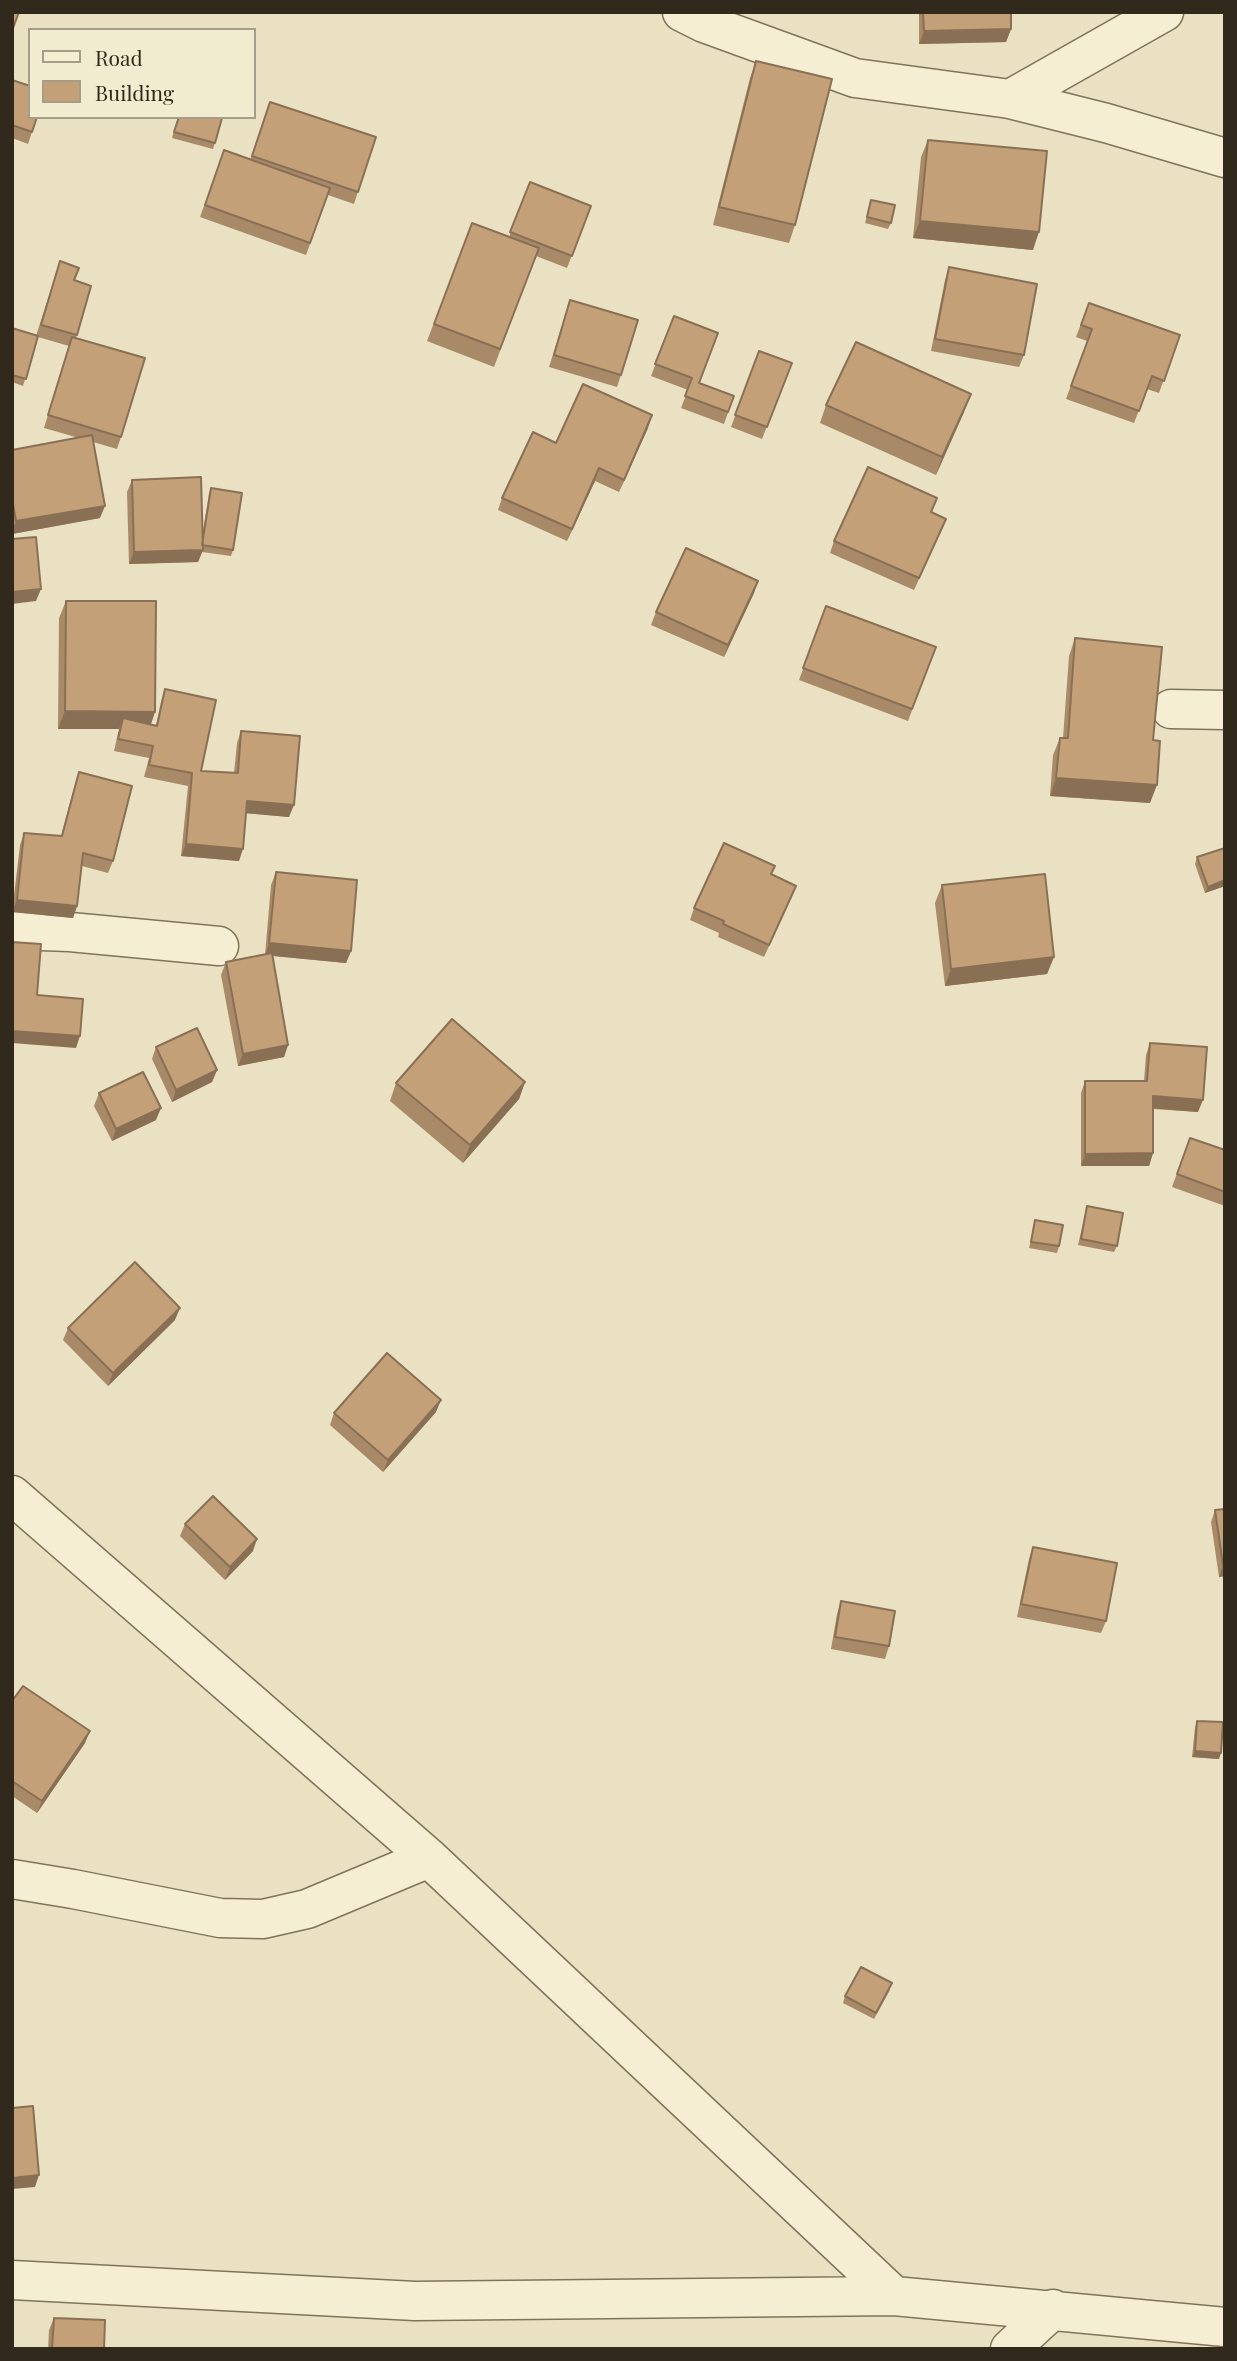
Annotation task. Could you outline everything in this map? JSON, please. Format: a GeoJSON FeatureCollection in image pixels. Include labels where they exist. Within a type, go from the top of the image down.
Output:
{"type":"FeatureCollection","features":[{"type":"Feature","properties":{"kind":"street"},"geometry":{"type":"LineString","coordinates":[[682,12],[704,23],[855,78],[1010,99],[1106,123],[1225,158]]}},
{"type":"Feature","properties":{"kind":"street"},"geometry":{"type":"LineString","coordinates":[[1010,99],[1164,12]]}},
{"type":"Feature","properties":{"kind":"street"},"geometry":{"type":"LineString","coordinates":[[1171,709],[1225,710]]}},
{"type":"Feature","properties":{"kind":"street"},"geometry":{"type":"LineString","coordinates":[[12,930],[70,932],[219,946]]}},
{"type":"Feature","properties":{"kind":"street"},"geometry":{"type":"LineString","coordinates":[[12,1496],[429,1858],[894,2296]]}},
{"type":"Feature","properties":{"kind":"street"},"geometry":{"type":"LineString","coordinates":[[12,1879],[220,1918],[263,1919],[307,1909],[429,1858]]}},
{"type":"Feature","properties":{"kind":"street"},"geometry":{"type":"LineString","coordinates":[[12,2280],[415,2301],[894,2296],[1225,2327]]}},
{"type":"Feature","properties":{"kind":"street"},"geometry":{"type":"LineString","coordinates":[[1010,2349],[1053,2309]]}},
{"type":"Feature","properties":{"kind":"building"},"geometry":{"type":"Polygon","coordinates":[[[12,12],[19,12],[12,31],[12,12]]]}},
{"type":"Feature","properties":{"kind":"building"},"geometry":{"type":"Polygon","coordinates":[[[923,12],[1011,12],[1011,29],[924,31],[923,12]]]}},
{"type":"Feature","properties":{"kind":"building"},"geometry":{"type":"Polygon","coordinates":[[[756,61],[832,79],[795,225],[719,207],[756,61]]]}},
{"type":"Feature","properties":{"kind":"building"},"geometry":{"type":"Polygon","coordinates":[[[12,80],[28,85],[28,119],[36,119],[32,132],[12,125],[12,80]]]}},
{"type":"Feature","properties":{"kind":"building"},"geometry":{"type":"Polygon","coordinates":[[[270,102],[376,137],[358,192],[252,156],[270,102]]]}},
{"type":"Feature","properties":{"kind":"building"},"geometry":{"type":"Polygon","coordinates":[[[178,119],[222,119],[215,143],[174,132],[178,119]]]}},
{"type":"Feature","properties":{"kind":"building"},"geometry":{"type":"Polygon","coordinates":[[[928,140],[1047,151],[1039,232],[920,221],[928,140]]]}},
{"type":"Feature","properties":{"kind":"building"},"geometry":{"type":"Polygon","coordinates":[[[224,150],[330,188],[310,243],[205,205],[224,150]]]}},
{"type":"Feature","properties":{"kind":"building"},"geometry":{"type":"Polygon","coordinates":[[[530,182],[591,206],[572,256],[510,232],[530,182]]]}},
{"type":"Feature","properties":{"kind":"building"},"geometry":{"type":"Polygon","coordinates":[[[871,200],[895,205],[891,223],[867,217],[871,200]]]}},
{"type":"Feature","properties":{"kind":"building"},"geometry":{"type":"Polygon","coordinates":[[[472,223],[539,248],[500,349],[434,324],[472,223]]]}},
{"type":"Feature","properties":{"kind":"building"},"geometry":{"type":"Polygon","coordinates":[[[60,261],[79,268],[74,280],[91,286],[77,335],[41,325],[60,261]]]}},
{"type":"Feature","properties":{"kind":"building"},"geometry":{"type":"Polygon","coordinates":[[[949,267],[1037,284],[1024,355],[935,339],[949,267]]]}},
{"type":"Feature","properties":{"kind":"building"},"geometry":{"type":"Polygon","coordinates":[[[570,300],[638,320],[621,375],[554,355],[570,300]]]}},
{"type":"Feature","properties":{"kind":"building"},"geometry":{"type":"Polygon","coordinates":[[[1089,303],[1180,335],[1164,381],[1152,376],[1139,411],[1071,386],[1092,329],[1081,325],[1089,303]]]}},
{"type":"Feature","properties":{"kind":"building"},"geometry":{"type":"Polygon","coordinates":[[[674,316],[718,333],[699,383],[734,396],[728,412],[685,396],[692,378],[655,364],[674,316]]]}},
{"type":"Feature","properties":{"kind":"building"},"geometry":{"type":"Polygon","coordinates":[[[12,328],[38,336],[26,379],[12,375],[12,328]]]}},
{"type":"Feature","properties":{"kind":"building"},"geometry":{"type":"Polygon","coordinates":[[[72,337],[145,358],[121,437],[48,415],[72,337]]]}},
{"type":"Feature","properties":{"kind":"building"},"geometry":{"type":"Polygon","coordinates":[[[856,342],[971,394],[942,457],[826,405],[856,342]]]}},
{"type":"Feature","properties":{"kind":"building"},"geometry":{"type":"Polygon","coordinates":[[[759,351],[792,363],[767,427],[735,415],[759,351]]]}},
{"type":"Feature","properties":{"kind":"building"},"geometry":{"type":"Polygon","coordinates":[[[583,384],[652,415],[624,480],[599,468],[572,529],[502,498],[533,432],[556,443],[583,384]]]}},
{"type":"Feature","properties":{"kind":"building"},"geometry":{"type":"Polygon","coordinates":[[[92,435],[105,506],[16,521],[12,498],[12,450],[92,435]]]}},
{"type":"Feature","properties":{"kind":"building"},"geometry":{"type":"Polygon","coordinates":[[[868,467],[937,498],[931,512],[946,519],[919,578],[834,541],[868,467]]]}},
{"type":"Feature","properties":{"kind":"building"},"geometry":{"type":"Polygon","coordinates":[[[201,477],[203,550],[134,552],[132,480],[201,477]]]}},
{"type":"Feature","properties":{"kind":"building"},"geometry":{"type":"Polygon","coordinates":[[[211,488],[242,493],[233,550],[202,545],[211,488]]]}},
{"type":"Feature","properties":{"kind":"building"},"geometry":{"type":"Polygon","coordinates":[[[36,537],[41,589],[12,592],[12,539],[36,537]]]}},
{"type":"Feature","properties":{"kind":"building"},"geometry":{"type":"Polygon","coordinates":[[[686,548],[758,581],[728,645],[656,612],[686,548]]]}},
{"type":"Feature","properties":{"kind":"building"},"geometry":{"type":"Polygon","coordinates":[[[66,601],[156,601],[155,712],[65,711],[66,601]]]}},
{"type":"Feature","properties":{"kind":"building"},"geometry":{"type":"Polygon","coordinates":[[[826,606],[936,647],[912,709],[803,668],[826,606]]]}},
{"type":"Feature","properties":{"kind":"building"},"geometry":{"type":"Polygon","coordinates":[[[1075,638],[1162,647],[1153,740],[1160,741],[1157,785],[1056,778],[1060,738],[1068,738],[1075,638]]]}},
{"type":"Feature","properties":{"kind":"building"},"geometry":{"type":"Polygon","coordinates":[[[165,689],[216,700],[201,771],[238,773],[241,731],[300,736],[294,805],[247,801],[243,849],[186,844],[192,773],[149,765],[153,746],[118,739],[123,718],[157,726],[165,689]]]}},
{"type":"Feature","properties":{"kind":"building"},"geometry":{"type":"Polygon","coordinates":[[[79,772],[132,786],[113,861],[83,853],[77,906],[17,900],[24,833],[62,836],[79,772]]]}},
{"type":"Feature","properties":{"kind":"building"},"geometry":{"type":"Polygon","coordinates":[[[724,843],[775,866],[771,874],[796,886],[769,945],[694,908],[724,843]]]}},
{"type":"Feature","properties":{"kind":"building"},"geometry":{"type":"Polygon","coordinates":[[[1225,848],[1225,880],[1208,887],[1197,857],[1225,848]]]}},
{"type":"Feature","properties":{"kind":"building"},"geometry":{"type":"Polygon","coordinates":[[[276,872],[357,880],[351,951],[269,943],[276,872]]]}},
{"type":"Feature","properties":{"kind":"building"},"geometry":{"type":"Polygon","coordinates":[[[1045,874],[1054,957],[951,969],[942,885],[1045,874]]]}},
{"type":"Feature","properties":{"kind":"building"},"geometry":{"type":"Polygon","coordinates":[[[12,942],[41,944],[37,995],[83,999],[80,1036],[12,1031],[12,942]]]}},
{"type":"Feature","properties":{"kind":"building"},"geometry":{"type":"Polygon","coordinates":[[[272,953],[288,1045],[243,1054],[226,962],[272,953]]]}},
{"type":"Feature","properties":{"kind":"building"},"geometry":{"type":"Polygon","coordinates":[[[452,1019],[525,1082],[470,1145],[396,1083],[452,1019]]]}},
{"type":"Feature","properties":{"kind":"building"},"geometry":{"type":"Polygon","coordinates":[[[197,1028],[217,1070],[176,1090],[156,1047],[197,1028]]]}},
{"type":"Feature","properties":{"kind":"building"},"geometry":{"type":"Polygon","coordinates":[[[1150,1043],[1207,1047],[1203,1100],[1153,1096],[1153,1153],[1085,1154],[1085,1081],[1147,1081],[1150,1043]]]}},
{"type":"Feature","properties":{"kind":"building"},"geometry":{"type":"Polygon","coordinates":[[[143,1072],[161,1108],[116,1129],[99,1093],[143,1072]]]}},
{"type":"Feature","properties":{"kind":"building"},"geometry":{"type":"Polygon","coordinates":[[[1190,1138],[1225,1150],[1225,1192],[1177,1174],[1190,1138]]]}},
{"type":"Feature","properties":{"kind":"building"},"geometry":{"type":"Polygon","coordinates":[[[1087,1206],[1123,1213],[1117,1246],[1081,1239],[1087,1206]]]}},
{"type":"Feature","properties":{"kind":"building"},"geometry":{"type":"Polygon","coordinates":[[[1035,1220],[1063,1225],[1059,1246],[1031,1242],[1035,1220]]]}},
{"type":"Feature","properties":{"kind":"building"},"geometry":{"type":"Polygon","coordinates":[[[135,1262],[180,1308],[113,1373],[68,1328],[135,1262]]]}},
{"type":"Feature","properties":{"kind":"building"},"geometry":{"type":"Polygon","coordinates":[[[387,1353],[441,1400],[388,1460],[334,1413],[387,1353]]]}},
{"type":"Feature","properties":{"kind":"building"},"geometry":{"type":"Polygon","coordinates":[[[213,1496],[257,1539],[230,1567],[185,1524],[213,1496]]]}},
{"type":"Feature","properties":{"kind":"building"},"geometry":{"type":"Polygon","coordinates":[[[1225,1509],[1225,1565],[1223,1565],[1215,1510],[1225,1509]]]}},
{"type":"Feature","properties":{"kind":"building"},"geometry":{"type":"Polygon","coordinates":[[[1033,1547],[1117,1563],[1106,1621],[1021,1604],[1033,1547]]]}},
{"type":"Feature","properties":{"kind":"building"},"geometry":{"type":"Polygon","coordinates":[[[841,1601],[895,1611],[889,1646],[835,1637],[841,1601]]]}},
{"type":"Feature","properties":{"kind":"building"},"geometry":{"type":"Polygon","coordinates":[[[23,1686],[90,1731],[42,1801],[12,1781],[12,1701],[23,1686]]]}},
{"type":"Feature","properties":{"kind":"building"},"geometry":{"type":"Polygon","coordinates":[[[1197,1721],[1223,1722],[1221,1753],[1195,1751],[1197,1721]]]}},
{"type":"Feature","properties":{"kind":"building"},"geometry":{"type":"Polygon","coordinates":[[[861,1967],[892,1983],[876,2013],[845,1996],[861,1967]]]}},
{"type":"Feature","properties":{"kind":"building"},"geometry":{"type":"Polygon","coordinates":[[[33,2106],[39,2175],[12,2178],[12,2108],[33,2106]]]}},
{"type":"Feature","properties":{"kind":"building"},"geometry":{"type":"Polygon","coordinates":[[[54,2318],[105,2320],[104,2349],[52,2349],[54,2318]]]}}]}
